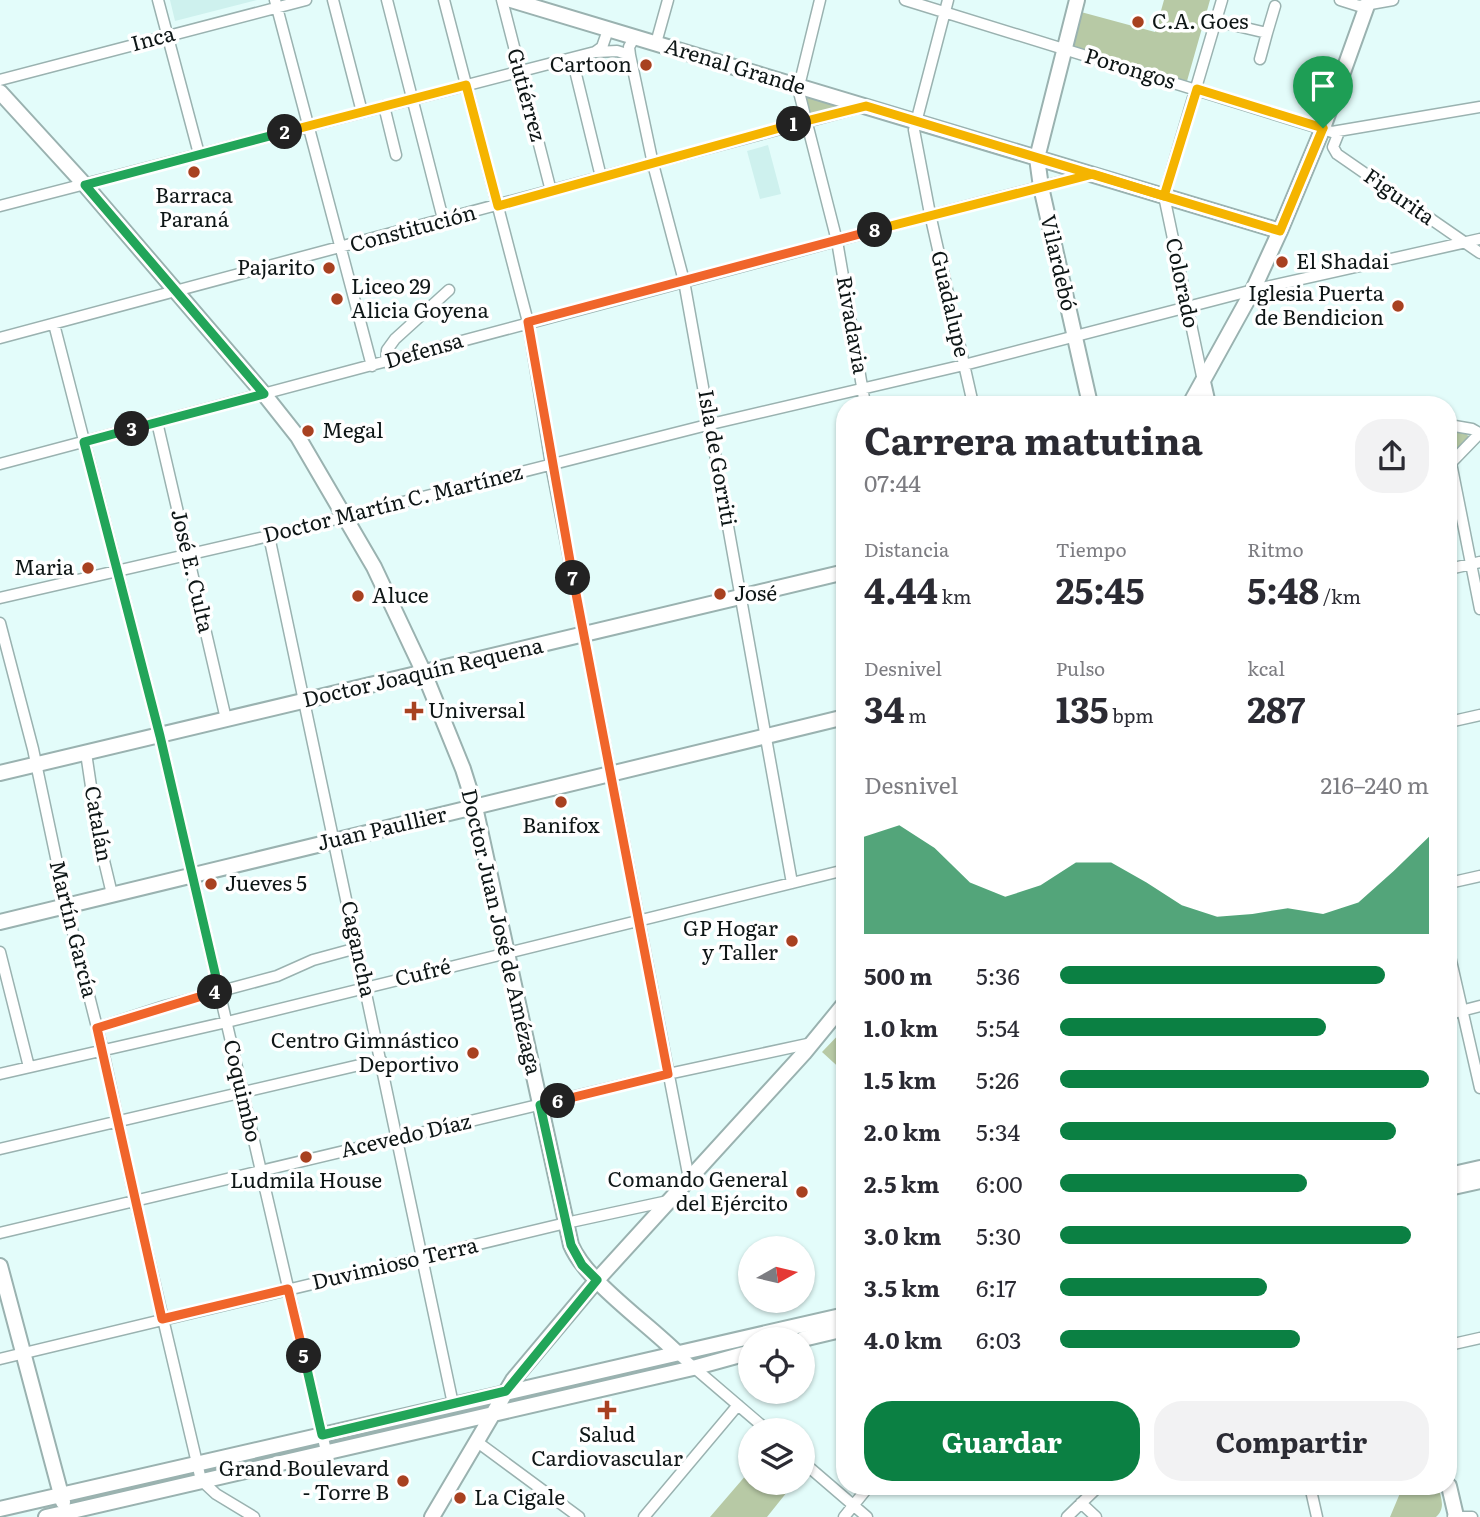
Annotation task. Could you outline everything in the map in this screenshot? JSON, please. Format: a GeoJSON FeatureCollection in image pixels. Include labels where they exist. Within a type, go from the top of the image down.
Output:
{"type":"FeatureCollection","features":[{"type":"Feature","properties":{"kind":"street"},"geometry":{"type":"LineString","coordinates":[[158,0],[199,154]]}},
{"type":"Feature","properties":{"kind":"street","name":"Inca"},"geometry":{"type":"LineString","coordinates":[[0,80],[276,4],[306,0]]}},
{"type":"Feature","properties":{"kind":"street"},"geometry":{"type":"LineString","coordinates":[[333,0],[362,112]]}},
{"type":"Feature","properties":{"kind":"street"},"geometry":{"type":"LineString","coordinates":[[387,0],[443,219]]}},
{"type":"Feature","properties":{"kind":"street"},"geometry":{"type":"LineString","coordinates":[[444,0],[528,322],[551,465],[689,1179]]}},
{"type":"Feature","properties":{"kind":"street","name":"Gutiérrez"},"geometry":{"type":"LineString","coordinates":[[502,0],[551,191]]}},
{"type":"Feature","properties":{"kind":"street","name":"Arenal Grande"},"geometry":{"type":"LineString","coordinates":[[511,0],[537,4],[634,38],[1280,231]]}},
{"type":"Feature","properties":{"kind":"street"},"geometry":{"type":"LineString","coordinates":[[656,43],[668,0]]}},
{"type":"Feature","properties":{"kind":"street","name":"Rivadavia"},"geometry":{"type":"LineString","coordinates":[[820,0],[799,86],[805,121],[837,241],[864,396]]}},
{"type":"Feature","properties":{"kind":"street","name":"Porongos"},"geometry":{"type":"LineString","coordinates":[[905,0],[1339,132],[1480,107]]}},
{"type":"Feature","properties":{"kind":"street","name":"Guadalupe"},"geometry":{"type":"LineString","coordinates":[[948,0],[914,130],[971,396]]}},
{"type":"Feature","properties":{"kind":"street","name":"Vilardebó"},"geometry":{"type":"LineString","coordinates":[[1077,0],[1037,158],[1041,187],[1088,396]]}},
{"type":"Feature","properties":{"kind":"street","name":"Colorado"},"geometry":{"type":"LineString","coordinates":[[1206,396],[1164,196],[1222,0]]}},
{"type":"Feature","properties":{"kind":"street"},"geometry":{"type":"LineString","coordinates":[[1340,0],[1359,6],[1368,2],[1393,0]]}},
{"type":"Feature","properties":{"kind":"street"},"geometry":{"type":"LineString","coordinates":[[1195,396],[1253,290],[1280,231],[1323,128],[1368,2]]}},
{"type":"Feature","properties":{"kind":"street"},"geometry":{"type":"LineString","coordinates":[[276,4],[372,366]]}},
{"type":"Feature","properties":{"kind":"street"},"geometry":{"type":"LineString","coordinates":[[1260,59],[1275,6]]}},
{"type":"Feature","properties":{"kind":"street"},"geometry":{"type":"LineString","coordinates":[[1216,21],[1267,33]]}},
{"type":"Feature","properties":{"kind":"street"},"geometry":{"type":"LineString","coordinates":[[595,52],[602,47],[608,30]]}},
{"type":"Feature","properties":{"kind":"street","name":"Isla de Gorriti"},"geometry":{"type":"LineString","coordinates":[[634,38],[629,47],[630,55],[653,164],[684,281],[743,597],[792,883]]}},
{"type":"Feature","properties":{"kind":"street"},"geometry":{"type":"LineString","coordinates":[[0,206],[595,52],[617,51],[630,55]]}},
{"type":"Feature","properties":{"kind":"street"},"geometry":{"type":"LineString","coordinates":[[572,58],[601,177]]}},
{"type":"Feature","properties":{"kind":"street","name":"Doctor Juan José de Amézaga"},"geometry":{"type":"LineString","coordinates":[[0,92],[85,185],[298,437],[374,567],[424,673],[463,769],[475,807],[575,1254],[597,1280],[677,1353]]}},
{"type":"Feature","properties":{"kind":"street"},"geometry":{"type":"LineString","coordinates":[[384,106],[396,155]]}},
{"type":"Feature","properties":{"kind":"street","name":"Constitución"},"geometry":{"type":"LineString","coordinates":[[0,338],[866,106]]}},
{"type":"Feature","properties":{"kind":"street","name":"Figurita"},"geometry":{"type":"LineString","coordinates":[[1339,132],[1333,147],[1337,154],[1480,253]]}},
{"type":"Feature","properties":{"kind":"street","name":"Defensa"},"geometry":{"type":"LineString","coordinates":[[0,464],[930,214],[1093,174]]}},
{"type":"Feature","properties":{"kind":"street","name":"Doctor Martín C. Martínez"},"geometry":{"type":"LineString","coordinates":[[0,598],[268,536],[711,424],[964,365],[1253,290],[1480,239]]}},
{"type":"Feature","properties":{"kind":"street"},"geometry":{"type":"LineString","coordinates":[[386,362],[387,350],[396,339],[449,290]]}},
{"type":"Feature","properties":{"kind":"street","name":"Coquimbo"},"geometry":{"type":"LineString","coordinates":[[54,324],[160,736],[326,1451]]}},
{"type":"Feature","properties":{"kind":"street","name":"José E. Culta"},"geometry":{"type":"LineString","coordinates":[[158,422],[226,719]]}},
{"type":"Feature","properties":{"kind":"street"},"geometry":{"type":"LineString","coordinates":[[1457,426],[1480,433],[1457,457]]}},
{"type":"Feature","properties":{"kind":"street"},"geometry":{"type":"LineString","coordinates":[[1457,491],[1476,563],[1480,609]]}},
{"type":"Feature","properties":{"kind":"street","name":"Cagancha"},"geometry":{"type":"LineString","coordinates":[[268,536],[424,1257],[453,1404]]}},
{"type":"Feature","properties":{"kind":"street"},"geometry":{"type":"LineString","coordinates":[[1457,567],[1476,563]]}},
{"type":"Feature","properties":{"kind":"street","name":"Doctor Joaquín Requena"},"geometry":{"type":"LineString","coordinates":[[0,773],[836,574]]}},
{"type":"Feature","properties":{"kind":"street","name":"Martín García"},"geometry":{"type":"LineString","coordinates":[[0,623],[33,749],[34,764],[66,905],[103,1051],[162,1319],[201,1480]]}},
{"type":"Feature","properties":{"kind":"street"},"geometry":{"type":"LineString","coordinates":[[1457,720],[1480,715]]}},
{"type":"Feature","properties":{"kind":"street","name":"Juan Paullier"},"geometry":{"type":"LineString","coordinates":[[0,922],[836,719]]}},
{"type":"Feature","properties":{"kind":"street","name":"Catalán"},"geometry":{"type":"LineString","coordinates":[[86,753],[99,841],[112,894]]}},
{"type":"Feature","properties":{"kind":"street","name":"Cufré"},"geometry":{"type":"LineString","coordinates":[[0,1074],[836,872]]}},
{"type":"Feature","properties":{"kind":"street"},"geometry":{"type":"LineString","coordinates":[[1457,881],[1480,876]]}},
{"type":"Feature","properties":{"kind":"street"},"geometry":{"type":"LineString","coordinates":[[97,1028],[219,990],[277,976],[313,960],[357,948]]}},
{"type":"Feature","properties":{"kind":"street"},"geometry":{"type":"LineString","coordinates":[[0,952],[29,1067]]}},
{"type":"Feature","properties":{"kind":"street"},"geometry":{"type":"LineString","coordinates":[[1457,989],[1480,1088]]}},
{"type":"Feature","properties":{"kind":"street"},"geometry":{"type":"LineString","coordinates":[[1457,1012],[1480,1006]]}},
{"type":"Feature","properties":{"kind":"street"},"geometry":{"type":"LineString","coordinates":[[432,1517],[506,1391],[597,1280],[813,1043],[836,1014]]}},
{"type":"Feature","properties":{"kind":"street","name":"Acevedo Díaz"},"geometry":{"type":"LineString","coordinates":[[0,1233],[668,1074],[813,1043]]}},
{"type":"Feature","properties":{"kind":"street"},"geometry":{"type":"LineString","coordinates":[[0,1149],[381,1060]]}},
{"type":"Feature","properties":{"kind":"street"},"geometry":{"type":"LineString","coordinates":[[1457,1173],[1480,1168]]}},
{"type":"Feature","properties":{"kind":"street"},"geometry":{"type":"LineString","coordinates":[[1457,1186],[1480,1181]]}},
{"type":"Feature","properties":{"kind":"street","name":"Duvimioso Terra"},"geometry":{"type":"LineString","coordinates":[[0,1359],[668,1201]]}},
{"type":"Feature","properties":{"kind":"street"},"geometry":{"type":"LineString","coordinates":[[0,1266],[67,1515]]}},
{"type":"Feature","properties":{"kind":"street"},"geometry":{"type":"LineString","coordinates":[[0,1509],[836,1317]]}},
{"type":"Feature","properties":{"kind":"street"},"geometry":{"type":"LineString","coordinates":[[815,1336],[836,1331]]}},
{"type":"Feature","properties":{"kind":"street"},"geometry":{"type":"LineString","coordinates":[[1457,1343],[1480,1338]]}},
{"type":"Feature","properties":{"kind":"street"},"geometry":{"type":"LineString","coordinates":[[677,1353],[753,1418]]}},
{"type":"Feature","properties":{"kind":"street"},"geometry":{"type":"LineString","coordinates":[[616,1385],[633,1373],[671,1363],[677,1353]]}},
{"type":"Feature","properties":{"kind":"street"},"geometry":{"type":"LineString","coordinates":[[46,1517],[67,1515],[201,1480],[738,1356]]}},
{"type":"Feature","properties":{"kind":"street"},"geometry":{"type":"LineString","coordinates":[[579,1376],[582,1392]]}},
{"type":"Feature","properties":{"kind":"street"},"geometry":{"type":"LineString","coordinates":[[493,1412],[509,1399],[548,1389],[559,1381]]}},
{"type":"Feature","properties":{"kind":"street"},"geometry":{"type":"LineString","coordinates":[[377,1439],[392,1429],[488,1405],[506,1391]]}},
{"type":"Feature","properties":{"kind":"street"},"geometry":{"type":"LineString","coordinates":[[644,1517],[738,1405]]}},
{"type":"Feature","properties":{"kind":"street"},"geometry":{"type":"LineString","coordinates":[[476,1441],[579,1517]]}},
{"type":"Feature","properties":{"kind":"street"},"geometry":{"type":"LineString","coordinates":[[815,1472],[836,1491]]}},
{"type":"Feature","properties":{"kind":"street"},"geometry":{"type":"LineString","coordinates":[[201,1480],[215,1494],[254,1517]]}},
{"type":"Feature","properties":{"kind":"street"},"geometry":{"type":"LineString","coordinates":[[832,1487],[836,1486]]}},
{"type":"Feature","properties":{"kind":"street"},"geometry":{"type":"LineString","coordinates":[[841,1495],[867,1517]]}},
{"type":"Feature","properties":{"kind":"street"},"geometry":{"type":"LineString","coordinates":[[844,1517],[861,1495]]}},
{"type":"Feature","properties":{"kind":"street"},"geometry":{"type":"LineString","coordinates":[[1067,1517],[1089,1495]]}},
{"type":"Feature","properties":{"kind":"street"},"geometry":{"type":"LineString","coordinates":[[1312,1495],[1317,1517]]}},
{"type":"Feature","properties":{"kind":"street"},"geometry":{"type":"LineString","coordinates":[[1451,1495],[1455,1517],[1472,1517]]}},
{"type":"Feature","properties":{"kind":"street"},"geometry":{"type":"LineString","coordinates":[[1081,1503],[1096,1517]]}},
{"type":"Feature","properties":{"kind":"shaded area"},"geometry":{"type":"Polygon","coordinates":[[[170,0],[257,0],[175,21],[170,0]]]}},
{"type":"Feature","properties":{"kind":"shaded area"},"geometry":{"type":"Polygon","coordinates":[[[768,145],[781,194],[760,199],[747,151],[768,145]]]}},
{"type":"Feature","properties":{"kind":"green space"},"geometry":{"type":"Polygon","coordinates":[[[1164,0],[1210,0],[1187,81],[1072,48],[1081,12],[1155,32],[1164,0]]]}},
{"type":"Feature","properties":{"kind":"green space"},"geometry":{"type":"Polygon","coordinates":[[[807,96],[839,105],[839,110],[812,115],[805,98],[807,96]]]}},
{"type":"Feature","properties":{"kind":"green space"},"geometry":{"type":"Polygon","coordinates":[[[1457,430],[1466,432],[1469,438],[1457,451],[1457,430]]]}},
{"type":"Feature","properties":{"kind":"green space"},"geometry":{"type":"Polygon","coordinates":[[[836,1037],[836,1065],[822,1052],[836,1037]]]}},
{"type":"Feature","properties":{"kind":"green space"},"geometry":{"type":"Polygon","coordinates":[[[319,1443],[317,1448],[206,1473],[203,1469],[319,1443]]]}},
{"type":"Feature","properties":{"kind":"green space"},"geometry":{"type":"Polygon","coordinates":[[[193,1470],[194,1476],[70,1505],[69,1500],[193,1470]]]}},
{"type":"Feature","properties":{"kind":"green space"},"geometry":{"type":"Polygon","coordinates":[[[738,1484],[738,1495],[785,1495],[767,1517],[710,1517],[738,1484]]]}},
{"type":"Feature","properties":{"kind":"green space"},"geometry":{"type":"Polygon","coordinates":[[[1399,1495],[1440,1495],[1441,1510],[1436,1517],[1390,1517],[1399,1495]]]}},
{"type":"Feature","properties":{"kind":"place","name":"C.A. Goes"},"geometry":{"type":"Point","coordinates":[1138,22]}},
{"type":"Feature","properties":{"kind":"place","name":"Cartoon"},"geometry":{"type":"Point","coordinates":[646,65]}},
{"type":"Feature","properties":{"kind":"place","name":"Barraca Paraná"},"geometry":{"type":"Point","coordinates":[194,172]}},
{"type":"Feature","properties":{"kind":"place","name":"El Shadai"},"geometry":{"type":"Point","coordinates":[1282,262]}},
{"type":"Feature","properties":{"kind":"place","name":"Pajarito"},"geometry":{"type":"Point","coordinates":[329,268]}},
{"type":"Feature","properties":{"kind":"place","name":"Liceo 29 Alicia Goyena"},"geometry":{"type":"Point","coordinates":[337,299]}},
{"type":"Feature","properties":{"kind":"place","name":"Iglesia Puerta de Bendicion"},"geometry":{"type":"Point","coordinates":[1398,306]}},
{"type":"Feature","properties":{"kind":"place","name":"Megal"},"geometry":{"type":"Point","coordinates":[308,431]}},
{"type":"Feature","properties":{"kind":"place","name":"Maria"},"geometry":{"type":"Point","coordinates":[88,568]}},
{"type":"Feature","properties":{"kind":"place","name":"José"},"geometry":{"type":"Point","coordinates":[720,594]}},
{"type":"Feature","properties":{"kind":"place","name":"Aluce"},"geometry":{"type":"Point","coordinates":[358,596]}},
{"type":"Feature","properties":{"kind":"place","name":"Universal"},"geometry":{"type":"Point","coordinates":[414,711]}},
{"type":"Feature","properties":{"kind":"place","name":"Banifox"},"geometry":{"type":"Point","coordinates":[561,802]}},
{"type":"Feature","properties":{"kind":"place","name":"Jueves 5"},"geometry":{"type":"Point","coordinates":[211,884]}},
{"type":"Feature","properties":{"kind":"place","name":"GP Hogar y Taller"},"geometry":{"type":"Point","coordinates":[792,941]}},
{"type":"Feature","properties":{"kind":"place","name":"Centro Gimnástico Deportivo"},"geometry":{"type":"Point","coordinates":[473,1053]}},
{"type":"Feature","properties":{"kind":"place","name":"Ludmila House"},"geometry":{"type":"Point","coordinates":[306,1157]}},
{"type":"Feature","properties":{"kind":"place","name":"Comando General del Ejército"},"geometry":{"type":"Point","coordinates":[802,1192]}},
{"type":"Feature","properties":{"kind":"place","name":"Salud Cardiovascular"},"geometry":{"type":"Point","coordinates":[607,1410]}},
{"type":"Feature","properties":{"kind":"place","name":"Grand Boulevard - Torre B"},"geometry":{"type":"Point","coordinates":[403,1481]}},
{"type":"Feature","properties":{"kind":"place","name":"La Cigale"},"geometry":{"type":"Point","coordinates":[460,1498]}},
{"type":"Feature","properties":{"kind":"route"},"geometry":{"type":"LineString","coordinates":[[1323,128],[1197,89],[1164,196],[1093,174],[930,214],[528,322],[551,465],[668,1074],[540,1105],[571,1245],[582,1265],[597,1280],[506,1391],[322,1435],[288,1289],[162,1319],[97,1028],[219,990],[160,736],[84,442],[264,394],[85,185],[466,85],[498,206],[866,106],[1037,158],[1164,196],[1280,231],[1323,128]]}}]}
